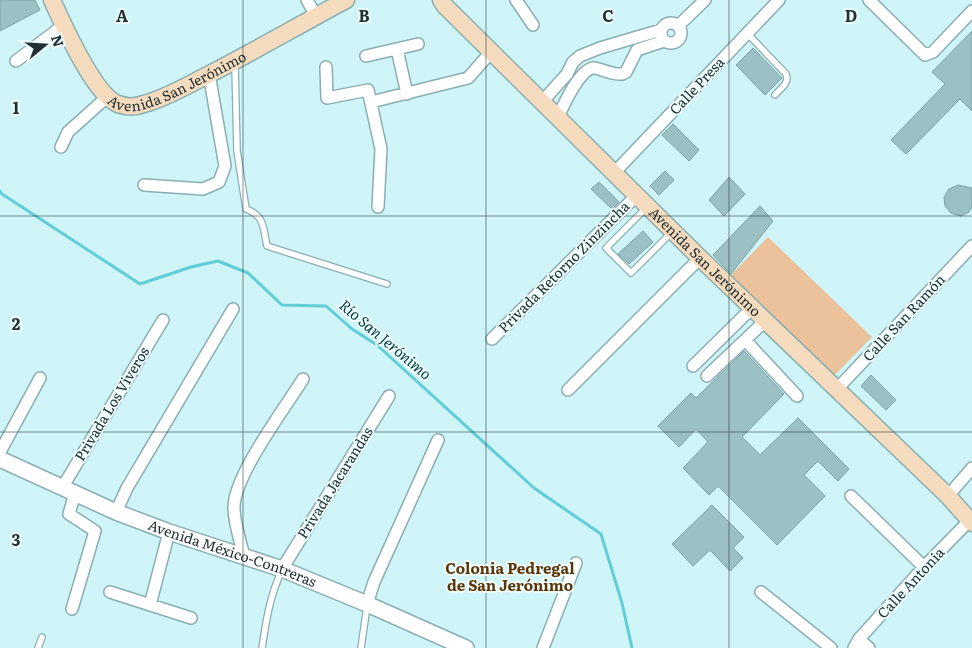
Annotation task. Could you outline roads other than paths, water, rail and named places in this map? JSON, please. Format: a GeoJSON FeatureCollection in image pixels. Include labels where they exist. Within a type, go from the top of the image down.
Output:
{"type":"FeatureCollection","features":[{"type":"Feature","properties":{"kind":"main road","name":"Avenida San Jerónimo"},"geometry":{"type":"LineString","coordinates":[[52,0],[86,68],[107,97],[117,104],[130,107],[160,99],[235,62],[346,0]]}},
{"type":"Feature","properties":{"kind":"main road","name":"Avenida San Jerónimo"},"geometry":{"type":"LineString","coordinates":[[441,0],[642,201],[948,496],[971,521]]}},
{"type":"Feature","properties":{"kind":"street"},"geometry":{"type":"LineString","coordinates":[[307,0],[316,16]]}},
{"type":"Feature","properties":{"kind":"street"},"geometry":{"type":"LineString","coordinates":[[516,0],[533,26]]}},
{"type":"Feature","properties":{"kind":"street"},"geometry":{"type":"LineString","coordinates":[[678,26],[705,0]]}},
{"type":"Feature","properties":{"kind":"street","name":"Calle Presa"},"geometry":{"type":"LineString","coordinates":[[614,173],[779,0]]}},
{"type":"Feature","properties":{"kind":"street"},"geometry":{"type":"LineString","coordinates":[[869,0],[925,55],[932,52],[972,11]]}},
{"type":"Feature","properties":{"kind":"street"},"geometry":{"type":"LineString","coordinates":[[558,117],[568,96],[588,70],[594,68],[622,74],[626,72],[637,50],[662,36],[668,23],[678,26]]}},
{"type":"Feature","properties":{"kind":"street"},"geometry":{"type":"LineString","coordinates":[[16,61],[64,25]]}},
{"type":"Feature","properties":{"kind":"street"},"geometry":{"type":"LineString","coordinates":[[542,102],[567,74],[573,62],[580,56],[618,42],[662,36],[672,43],[678,40],[681,33],[678,26]]}},
{"type":"Feature","properties":{"kind":"street"},"geometry":{"type":"LineString","coordinates":[[366,56],[418,44]]}},
{"type":"Feature","properties":{"kind":"street"},"geometry":{"type":"LineString","coordinates":[[397,49],[407,94]]}},
{"type":"Feature","properties":{"kind":"street"},"geometry":{"type":"LineString","coordinates":[[371,102],[468,78],[491,52]]}},
{"type":"Feature","properties":{"kind":"street"},"geometry":{"type":"LineString","coordinates":[[326,67],[328,98],[368,90],[381,150],[378,206]]}},
{"type":"Feature","properties":{"kind":"street"},"geometry":{"type":"LineString","coordinates":[[144,185],[203,189],[219,182],[225,166],[209,74]]}},
{"type":"Feature","properties":{"kind":"street"},"geometry":{"type":"LineString","coordinates":[[61,147],[68,132],[107,97]]}},
{"type":"Feature","properties":{"kind":"street","name":"Privada Retorno Zinzincha"},"geometry":{"type":"LineString","coordinates":[[492,339],[642,201]]}},
{"type":"Feature","properties":{"kind":"street","name":"Calle San Ramón"},"geometry":{"type":"LineString","coordinates":[[837,389],[972,246]]}},
{"type":"Feature","properties":{"kind":"street"},"geometry":{"type":"LineString","coordinates":[[568,390],[700,258]]}},
{"type":"Feature","properties":{"kind":"street"},"geometry":{"type":"LineString","coordinates":[[693,366],[752,308]]}},
{"type":"Feature","properties":{"kind":"street"},"geometry":{"type":"LineString","coordinates":[[116,512],[127,488],[233,309]]}},
{"type":"Feature","properties":{"kind":"street","name":"Privada Los Viveros"},"geometry":{"type":"LineString","coordinates":[[68,491],[163,320]]}},
{"type":"Feature","properties":{"kind":"street"},"geometry":{"type":"LineString","coordinates":[[707,376],[765,321]]}},
{"type":"Feature","properties":{"kind":"street"},"geometry":{"type":"LineString","coordinates":[[745,340],[797,396]]}},
{"type":"Feature","properties":{"kind":"street"},"geometry":{"type":"LineString","coordinates":[[0,452],[40,378]]}},
{"type":"Feature","properties":{"kind":"street"},"geometry":{"type":"LineString","coordinates":[[244,557],[234,508],[236,493],[243,474],[303,380]]}},
{"type":"Feature","properties":{"kind":"street","name":"Privada Jacarandas"},"geometry":{"type":"LineString","coordinates":[[282,570],[389,396]]}},
{"type":"Feature","properties":{"kind":"street"},"geometry":{"type":"LineString","coordinates":[[367,604],[374,582],[438,440]]}},
{"type":"Feature","properties":{"kind":"street","name":"Avenida México-Contreras"},"geometry":{"type":"LineString","coordinates":[[0,459],[116,512],[282,570],[367,604],[443,643],[466,648]]}},
{"type":"Feature","properties":{"kind":"street"},"geometry":{"type":"LineString","coordinates":[[948,496],[972,468]]}},
{"type":"Feature","properties":{"kind":"street"},"geometry":{"type":"LineString","coordinates":[[68,491],[69,514],[95,531],[72,609]]}},
{"type":"Feature","properties":{"kind":"street"},"geometry":{"type":"LineString","coordinates":[[850,496],[924,567]]}},
{"type":"Feature","properties":{"kind":"street","name":"Calle Antonia"},"geometry":{"type":"LineString","coordinates":[[857,644],[924,567],[971,521]]}},
{"type":"Feature","properties":{"kind":"street"},"geometry":{"type":"LineString","coordinates":[[150,604],[169,532]]}},
{"type":"Feature","properties":{"kind":"street"},"geometry":{"type":"LineString","coordinates":[[543,648],[576,564]]}},
{"type":"Feature","properties":{"kind":"street"},"geometry":{"type":"LineString","coordinates":[[110,592],[191,618]]}},
{"type":"Feature","properties":{"kind":"street"},"geometry":{"type":"LineString","coordinates":[[760,592],[831,648]]}},
{"type":"Feature","properties":{"kind":"street"},"geometry":{"type":"LineString","coordinates":[[857,644],[868,648]]}},
{"type":"Feature","properties":{"kind":"lane"},"geometry":{"type":"LineString","coordinates":[[747,33],[788,78],[787,82],[775,95]]}},
{"type":"Feature","properties":{"kind":"lane"},"geometry":{"type":"LineString","coordinates":[[235,62],[237,151],[246,209],[256,213],[261,218],[267,246],[388,284]]}},
{"type":"Feature","properties":{"kind":"lane"},"geometry":{"type":"LineString","coordinates":[[642,201],[606,248],[631,273],[673,231]]}},
{"type":"Feature","properties":{"kind":"lane"},"geometry":{"type":"LineString","coordinates":[[262,648],[268,609],[282,570]]}},
{"type":"Feature","properties":{"kind":"lane"},"geometry":{"type":"LineString","coordinates":[[361,648],[367,604]]}},
{"type":"Feature","properties":{"kind":"lane"},"geometry":{"type":"LineString","coordinates":[[38,648],[42,637]]}},
{"type":"Feature","properties":{"kind":"waterway","name":"Río San Jerónimo"},"geometry":{"type":"LineString","coordinates":[[0,191],[140,284],[191,267],[218,261],[248,273],[282,305],[326,306],[352,329],[377,345],[534,488],[601,534],[622,603],[632,648]]}},
{"type":"Feature","properties":{"kind":"district","name":"Colonia Pedregal de San Jerónimo"},"geometry":{"type":"Point","coordinates":[510,578]}}]}
